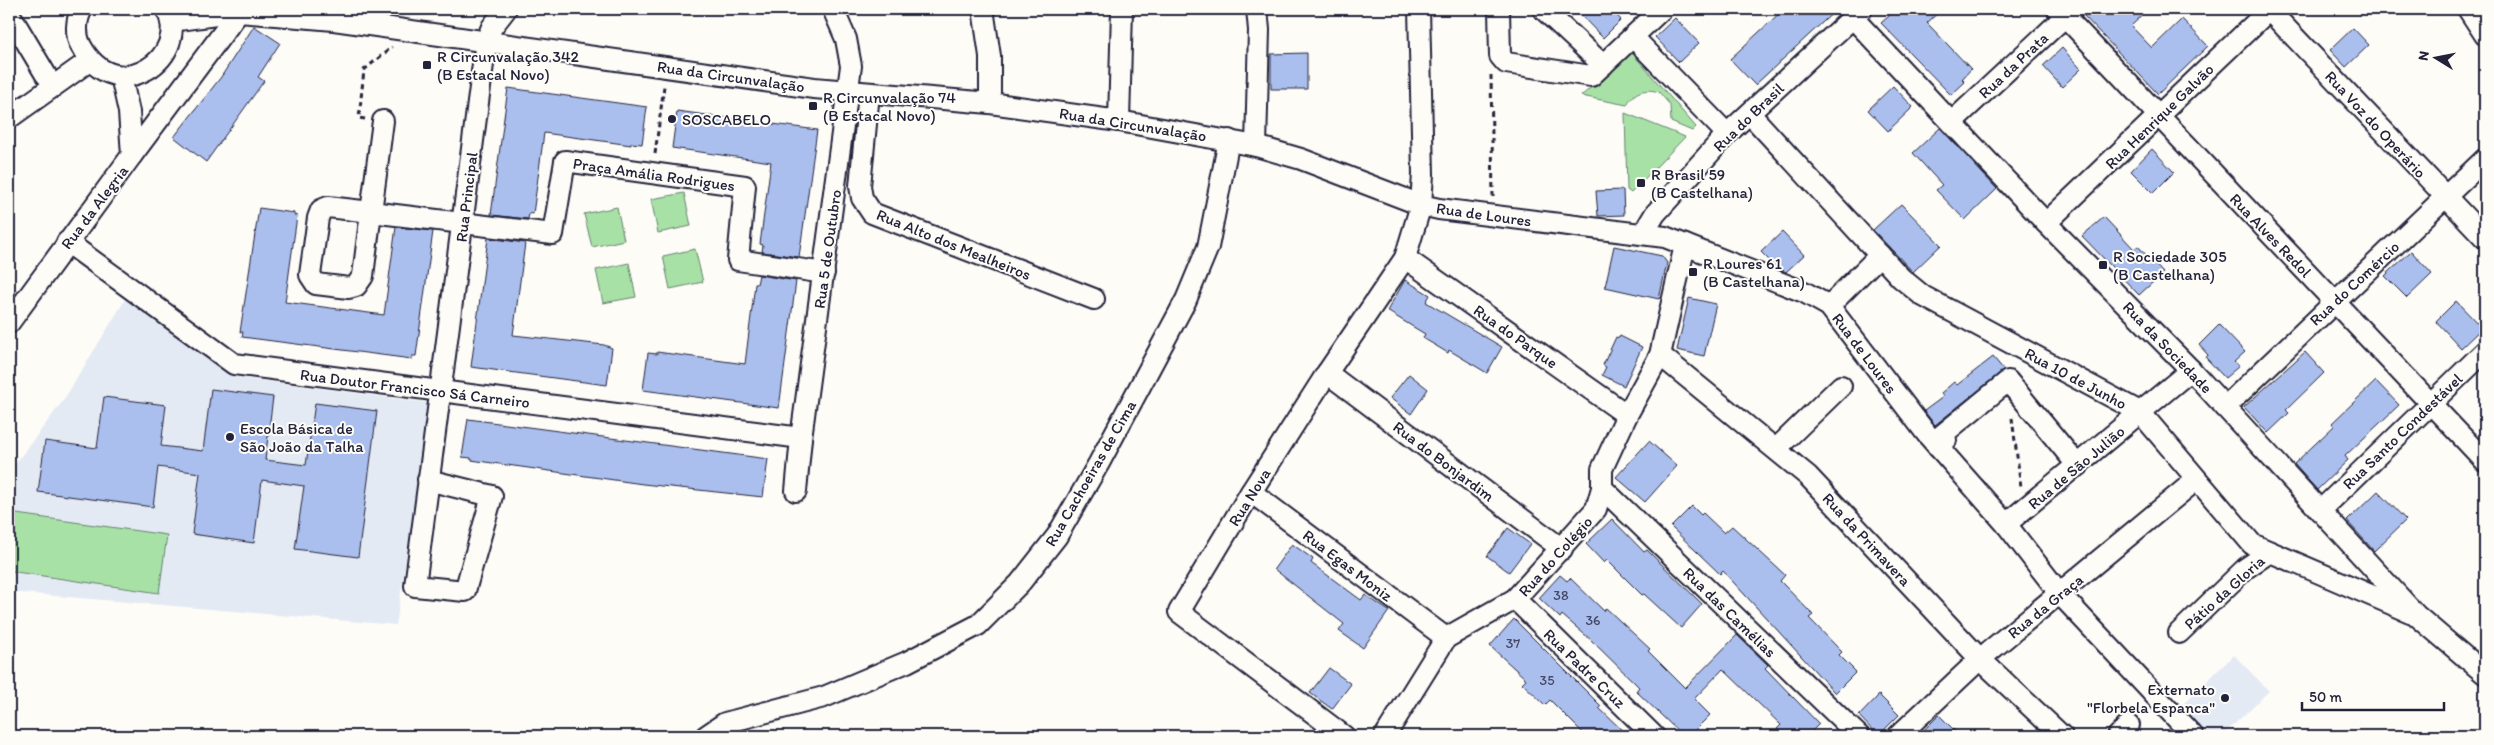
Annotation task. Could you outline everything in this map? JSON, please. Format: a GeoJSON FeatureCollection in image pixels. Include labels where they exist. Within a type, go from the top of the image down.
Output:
{"type":"FeatureCollection","features":[{"type":"Feature","properties":{"kind":"street","name":"Rua Principal"},"geometry":{"type":"LineString","coordinates":[[428,480],[492,496],[465,592],[415,586],[428,480],[486,42],[492,27],[506,9]]}},
{"type":"Feature","properties":{"kind":"street","name":"Rua 5 de Outubro"},"geometry":{"type":"LineString","coordinates":[[796,491],[800,438],[851,66],[846,39],[833,9]]}},
{"type":"Feature","properties":{"kind":"street"},"geometry":{"type":"LineString","coordinates":[[983,9],[990,56],[990,102]]}},
{"type":"Feature","properties":{"kind":"street"},"geometry":{"type":"LineString","coordinates":[[1119,121],[1122,9]]}},
{"type":"Feature","properties":{"kind":"street"},"geometry":{"type":"LineString","coordinates":[[1256,146],[1259,30],[1257,9]]}},
{"type":"Feature","properties":{"kind":"street","name":"Rua Nova"},"geometry":{"type":"LineString","coordinates":[[1344,736],[1180,612],[1251,492],[1327,373],[1405,258],[1421,205],[1419,9]]}},
{"type":"Feature","properties":{"kind":"street"},"geometry":{"type":"LineString","coordinates":[[1499,9],[1503,59],[1591,76],[1662,9]]}},
{"type":"Feature","properties":{"kind":"street"},"geometry":{"type":"LineString","coordinates":[[1543,9],[1602,65]]}},
{"type":"Feature","properties":{"kind":"street","name":"Rua Henrique Galvão"},"geometry":{"type":"LineString","coordinates":[[2046,222],[2158,118],[2269,9]]}},
{"type":"Feature","properties":{"kind":"street","name":"Rua Voz do Operário"},"geometry":{"type":"LineString","coordinates":[[2269,9],[2485,238]]}},
{"type":"Feature","properties":{"kind":"street"},"geometry":{"type":"LineString","coordinates":[[2468,9],[2485,35]]}},
{"type":"Feature","properties":{"kind":"street"},"geometry":{"type":"LineString","coordinates":[[76,10],[78,41],[89,60],[102,71],[120,76],[137,74],[152,68],[163,56],[170,41],[169,15]]}},
{"type":"Feature","properties":{"kind":"street","name":"Rua da Circunvalação"},"geometry":{"type":"LineString","coordinates":[[169,15],[240,10],[339,14],[412,31],[814,88],[990,102],[1119,121],[1256,146],[1318,166]]}},
{"type":"Feature","properties":{"kind":"street"},"geometry":{"type":"LineString","coordinates":[[132,155],[240,10]]}},
{"type":"Feature","properties":{"kind":"street","name":"Rua Alves Redol"},"geometry":{"type":"LineString","coordinates":[[2065,11],[2158,118],[2485,460]]}},
{"type":"Feature","properties":{"kind":"street","name":"Rua da Prata"},"geometry":{"type":"LineString","coordinates":[[1952,121],[2065,11]]}},
{"type":"Feature","properties":{"kind":"street"},"geometry":{"type":"LineString","coordinates":[[9,13],[46,75]]}},
{"type":"Feature","properties":{"kind":"street","name":"Rua da Sociedade"},"geometry":{"type":"LineString","coordinates":[[1858,13],[1952,121],[2046,222],[2191,370],[2416,615],[2485,674]]}},
{"type":"Feature","properties":{"kind":"street","name":"Rua do Brasil"},"geometry":{"type":"LineString","coordinates":[[1643,234],[1655,214],[1727,134],[1858,13]]}},
{"type":"Feature","properties":{"kind":"street"},"geometry":{"type":"LineString","coordinates":[[1633,37],[1727,134]]}},
{"type":"Feature","properties":{"kind":"street"},"geometry":{"type":"LineString","coordinates":[[9,118],[89,60]]}},
{"type":"Feature","properties":{"kind":"street","name":"Rua da Alegria"},"geometry":{"type":"LineString","coordinates":[[9,324],[132,155],[129,112],[120,76]]}},
{"type":"Feature","properties":{"kind":"street","name":"Rua Alto dos Mealheiros"},"geometry":{"type":"LineString","coordinates":[[869,93],[860,186],[862,198],[872,213],[1094,299]]}},
{"type":"Feature","properties":{"kind":"street","name":"Rua 10 de Junho"},"geometry":{"type":"LineString","coordinates":[[1750,114],[1901,278],[1923,296],[2140,412],[2252,544],[2416,615]]}},
{"type":"Feature","properties":{"kind":"street"},"geometry":{"type":"LineString","coordinates":[[383,121],[371,212],[463,224]]}},
{"type":"Feature","properties":{"kind":"street","name":"Rua Cachoeiras de Cima"},"geometry":{"type":"LineString","coordinates":[[706,736],[725,723],[824,698],[906,662],[978,624],[1020,582],[1057,536],[1099,463],[1186,300],[1208,247],[1229,140]]}},
{"type":"Feature","properties":{"kind":"street","name":"Rua do Comércio"},"geometry":{"type":"LineString","coordinates":[[2225,407],[2485,159]]}},
{"type":"Feature","properties":{"kind":"street","name":"Praça Amália Rodrigues"},"geometry":{"type":"LineString","coordinates":[[463,224],[552,234],[565,161],[653,172],[744,186],[738,260],[824,273]]}},
{"type":"Feature","properties":{"kind":"street","name":"Rua de Loures"},"geometry":{"type":"LineString","coordinates":[[1318,166],[1421,205],[1665,237],[1804,292],[1829,306],[1938,447],[2006,524],[2060,594],[2194,736]]}},
{"type":"Feature","properties":{"kind":"street","name":"Rua Doutor Francisco Sá Carneiro"},"geometry":{"type":"LineString","coordinates":[[67,242],[234,364],[800,438]]}},
{"type":"Feature","properties":{"kind":"street","name":"Rua do Colégio"},"geometry":{"type":"LineString","coordinates":[[1385,736],[1446,638],[1515,600],[1596,509],[1602,488],[1602,469],[1627,415],[1660,355],[1685,245]]}},
{"type":"Feature","properties":{"kind":"street"},"geometry":{"type":"LineString","coordinates":[[1829,306],[1880,255]]}},
{"type":"Feature","properties":{"kind":"street","name":"Rua do Parque"},"geometry":{"type":"LineString","coordinates":[[1405,258],[1627,415]]}},
{"type":"Feature","properties":{"kind":"street","name":"Rua Santo Condestável"},"geometry":{"type":"LineString","coordinates":[[2320,511],[2430,402],[2485,351]]}},
{"type":"Feature","properties":{"kind":"street","name":"Rua da Primavera"},"geometry":{"type":"LineString","coordinates":[[1660,355],[1808,476],[1980,659],[2062,736]]}},
{"type":"Feature","properties":{"kind":"street","name":"Rua de São Julião"},"geometry":{"type":"LineString","coordinates":[[2006,524],[2191,370]]}},
{"type":"Feature","properties":{"kind":"street","name":"Rua do Bonjardim"},"geometry":{"type":"LineString","coordinates":[[1327,373],[1562,549]]}},
{"type":"Feature","properties":{"kind":"street"},"geometry":{"type":"LineString","coordinates":[[1938,447],[1946,440],[1942,435],[2008,380],[2078,466]]}},
{"type":"Feature","properties":{"kind":"street"},"geometry":{"type":"LineString","coordinates":[[1776,450],[1841,386]]}},
{"type":"Feature","properties":{"kind":"street","name":"Rua da Graça"},"geometry":{"type":"LineString","coordinates":[[1898,736],[1980,659],[2196,480]]}},
{"type":"Feature","properties":{"kind":"street","name":"Rua das Camélias"},"geometry":{"type":"LineString","coordinates":[[1602,488],[1858,736]]}},
{"type":"Feature","properties":{"kind":"street","name":"Rua Egas Moniz"},"geometry":{"type":"LineString","coordinates":[[1251,492],[1446,638]]}},
{"type":"Feature","properties":{"kind":"street","name":"Pátio da Gloria"},"geometry":{"type":"LineString","coordinates":[[2179,633],[2246,568],[2270,552]]}},
{"type":"Feature","properties":{"kind":"street","name":"Rua Padre Cruz"},"geometry":{"type":"LineString","coordinates":[[1515,600],[1654,736]]}},
{"type":"Feature","properties":{"kind":"path"},"geometry":{"type":"LineString","coordinates":[[383,121],[359,118],[364,70],[412,31]]}},
{"type":"Feature","properties":{"kind":"path"},"geometry":{"type":"LineString","coordinates":[[1494,216],[1490,91],[1492,63],[1503,59]]}},
{"type":"Feature","properties":{"kind":"path"},"geometry":{"type":"LineString","coordinates":[[653,172],[667,66]]}},
{"type":"Feature","properties":{"kind":"path"},"geometry":{"type":"LineString","coordinates":[[2008,380],[2024,510]]}},
{"type":"Feature","properties":{"kind":"shaded area","name":"Escola Básica de São João da Talha"},"geometry":{"type":"Polygon","coordinates":[[[128,295],[235,377],[430,403],[396,625],[9,592],[9,472],[63,401],[128,295]]]}},
{"type":"Feature","properties":{"kind":"shaded area","name":"Externato \"Florbela Espanca\""},"geometry":{"type":"Polygon","coordinates":[[[2234,655],[2269,691],[2222,736],[2210,736],[2181,706],[2234,655]]]}},
{"type":"Feature","properties":{"kind":"green space"},"geometry":{"type":"Polygon","coordinates":[[[1632,53],[1696,127],[1692,131],[1671,122],[1670,105],[1659,92],[1649,90],[1640,92],[1633,96],[1627,105],[1581,96],[1632,53]]]}},
{"type":"Feature","properties":{"kind":"green space"},"geometry":{"type":"Polygon","coordinates":[[[1625,113],[1685,137],[1631,193],[1627,190],[1625,113]]]}},
{"type":"Feature","properties":{"kind":"green space"},"geometry":{"type":"Polygon","coordinates":[[[684,193],[691,226],[658,233],[651,199],[684,193]]]}},
{"type":"Feature","properties":{"kind":"green space"},"geometry":{"type":"Polygon","coordinates":[[[617,207],[624,240],[592,247],[584,214],[617,207]]]}},
{"type":"Feature","properties":{"kind":"green space"},"geometry":{"type":"Polygon","coordinates":[[[695,249],[703,282],[670,289],[663,256],[695,249]]]}},
{"type":"Feature","properties":{"kind":"green space"},"geometry":{"type":"Polygon","coordinates":[[[629,263],[636,297],[603,303],[596,270],[629,263]]]}},
{"type":"Feature","properties":{"kind":"green space"},"geometry":{"type":"Polygon","coordinates":[[[9,513],[167,535],[159,593],[9,571],[9,513]]]}},
{"type":"Feature","properties":{"kind":"building"},"geometry":{"type":"Polygon","coordinates":[[[1575,9],[1611,9],[1621,20],[1603,38],[1575,9]]]}},
{"type":"Feature","properties":{"kind":"building"},"geometry":{"type":"Polygon","coordinates":[[[1784,9],[1837,9],[1755,85],[1730,59],[1784,9]]]}},
{"type":"Feature","properties":{"kind":"building"},"geometry":{"type":"Polygon","coordinates":[[[1897,9],[1942,9],[1927,23],[1971,69],[1962,79],[1965,82],[1951,95],[1881,23],[1897,9]]]}},
{"type":"Feature","properties":{"kind":"building"},"geometry":{"type":"Polygon","coordinates":[[[2092,9],[2149,9],[2131,26],[2152,48],[2182,19],[2208,46],[2158,94],[2084,16],[2092,9]]]}},
{"type":"Feature","properties":{"kind":"building"},"geometry":{"type":"Polygon","coordinates":[[[1675,18],[1699,43],[1679,62],[1655,37],[1675,18]]]}},
{"type":"Feature","properties":{"kind":"building"},"geometry":{"type":"Polygon","coordinates":[[[254,26],[280,43],[258,77],[264,81],[206,162],[174,137],[221,77],[254,26]]]}},
{"type":"Feature","properties":{"kind":"building"},"geometry":{"type":"Polygon","coordinates":[[[2353,28],[2369,45],[2346,67],[2330,50],[2353,28]]]}},
{"type":"Feature","properties":{"kind":"building"},"geometry":{"type":"Polygon","coordinates":[[[2062,48],[2081,69],[2062,87],[2043,66],[2062,48]]]}},
{"type":"Feature","properties":{"kind":"building"},"geometry":{"type":"Polygon","coordinates":[[[1307,53],[1307,89],[1271,89],[1271,54],[1307,53]]]}},
{"type":"Feature","properties":{"kind":"building"},"geometry":{"type":"Polygon","coordinates":[[[1893,86],[1913,107],[1888,131],[1868,110],[1893,86]]]}},
{"type":"Feature","properties":{"kind":"building"},"geometry":{"type":"Polygon","coordinates":[[[508,88],[647,107],[642,144],[631,143],[631,145],[544,133],[533,214],[529,213],[528,219],[491,215],[508,88]]]}},
{"type":"Feature","properties":{"kind":"building"},"geometry":{"type":"Polygon","coordinates":[[[677,111],[817,130],[799,257],[762,252],[763,245],[760,244],[771,162],[672,148],[677,111]]]}},
{"type":"Feature","properties":{"kind":"building"},"geometry":{"type":"Polygon","coordinates":[[[1940,128],[1997,189],[1965,220],[1936,190],[1942,185],[1913,153],[1940,128]]]}},
{"type":"Feature","properties":{"kind":"building"},"geometry":{"type":"Polygon","coordinates":[[[2152,149],[2174,172],[2153,193],[2131,171],[2152,149]]]}},
{"type":"Feature","properties":{"kind":"building"},"geometry":{"type":"Polygon","coordinates":[[[1623,190],[1624,215],[1598,216],[1596,191],[1623,190]]]}},
{"type":"Feature","properties":{"kind":"building"},"geometry":{"type":"Polygon","coordinates":[[[1901,204],[1941,245],[1913,272],[1873,230],[1901,204]]]}},
{"type":"Feature","properties":{"kind":"building"},"geometry":{"type":"Polygon","coordinates":[[[259,208],[294,213],[297,216],[285,302],[384,315],[396,227],[433,231],[416,356],[412,356],[412,359],[242,337],[243,332],[240,332],[259,208]]]}},
{"type":"Feature","properties":{"kind":"building"},"geometry":{"type":"Polygon","coordinates":[[[2104,217],[2134,249],[2138,246],[2163,273],[2139,295],[2082,236],[2104,217]]]}},
{"type":"Feature","properties":{"kind":"building"},"geometry":{"type":"Polygon","coordinates":[[[1782,232],[1804,255],[1786,272],[1776,267],[1761,252],[1782,232]]]}},
{"type":"Feature","properties":{"kind":"building"},"geometry":{"type":"Polygon","coordinates":[[[488,238],[525,243],[513,335],[604,345],[612,348],[607,385],[471,367],[488,238]]]}},
{"type":"Feature","properties":{"kind":"building"},"geometry":{"type":"Polygon","coordinates":[[[1614,246],[1662,256],[1667,263],[1659,299],[1605,287],[1614,246]]]}},
{"type":"Feature","properties":{"kind":"building"},"geometry":{"type":"Polygon","coordinates":[[[2411,251],[2432,274],[2407,298],[2385,276],[2411,251]]]}},
{"type":"Feature","properties":{"kind":"building"},"geometry":{"type":"Polygon","coordinates":[[[759,275],[796,281],[779,408],[643,390],[648,353],[657,354],[657,352],[745,364],[755,284],[757,284],[759,275]]]}},
{"type":"Feature","properties":{"kind":"building"},"geometry":{"type":"Polygon","coordinates":[[[1405,280],[1430,295],[1426,302],[1502,347],[1487,373],[1449,350],[1448,353],[1423,338],[1425,334],[1387,311],[1405,280]]]}},
{"type":"Feature","properties":{"kind":"building"},"geometry":{"type":"Polygon","coordinates":[[[1689,298],[1716,304],[1704,356],[1677,350],[1689,298]]]}},
{"type":"Feature","properties":{"kind":"building"},"geometry":{"type":"Polygon","coordinates":[[[2456,301],[2482,328],[2461,348],[2436,321],[2456,301]]]}},
{"type":"Feature","properties":{"kind":"building"},"geometry":{"type":"Polygon","coordinates":[[[2219,325],[2245,352],[2234,362],[2239,366],[2225,378],[2206,358],[2208,355],[2199,345],[2219,325]]]}},
{"type":"Feature","properties":{"kind":"building"},"geometry":{"type":"Polygon","coordinates":[[[1620,336],[1642,347],[1624,386],[1602,375],[1606,367],[1603,365],[1616,337],[1619,338],[1620,336]]]}},
{"type":"Feature","properties":{"kind":"building"},"geometry":{"type":"Polygon","coordinates":[[[2305,352],[2324,373],[2286,410],[2289,413],[2268,433],[2244,407],[2305,352]]]}},
{"type":"Feature","properties":{"kind":"building"},"geometry":{"type":"Polygon","coordinates":[[[1993,357],[2004,370],[1935,425],[1924,411],[1943,397],[1941,393],[1954,382],[1957,385],[1993,357]]]}},
{"type":"Feature","properties":{"kind":"building"},"geometry":{"type":"Polygon","coordinates":[[[1409,374],[1428,389],[1411,414],[1390,398],[1409,374]]]}},
{"type":"Feature","properties":{"kind":"building"},"geometry":{"type":"Polygon","coordinates":[[[2376,381],[2399,405],[2345,456],[2348,460],[2317,490],[2294,464],[2334,426],[2332,423],[2376,381]]]}},
{"type":"Feature","properties":{"kind":"building"},"geometry":{"type":"Polygon","coordinates":[[[211,389],[273,397],[265,460],[306,465],[315,403],[377,411],[358,557],[295,549],[304,486],[262,480],[254,543],[192,534],[200,473],[158,467],[153,507],[38,492],[45,441],[97,448],[104,397],[166,405],[161,446],[203,451],[211,389]]]}},
{"type":"Feature","properties":{"kind":"building"},"geometry":{"type":"Polygon","coordinates":[[[468,419],[768,459],[763,497],[643,484],[471,460],[471,458],[462,457],[468,419]]]}},
{"type":"Feature","properties":{"kind":"building"},"geometry":{"type":"Polygon","coordinates":[[[1649,441],[1677,466],[1645,502],[1616,477],[1649,441]]]}},
{"type":"Feature","properties":{"kind":"building"},"geometry":{"type":"Polygon","coordinates":[[[2378,491],[2406,520],[2374,551],[2347,521],[2378,491]]]}},
{"type":"Feature","properties":{"kind":"building"},"geometry":{"type":"Polygon","coordinates":[[[1692,506],[1701,515],[1703,513],[1724,533],[1732,526],[1785,575],[1780,581],[1813,615],[1809,618],[1842,652],[1839,655],[1856,672],[1835,693],[1723,571],[1720,574],[1671,527],[1692,506]]]}},
{"type":"Feature","properties":{"kind":"building"},"geometry":{"type":"Polygon","coordinates":[[[1612,519],[1644,552],[1647,550],[1702,604],[1681,628],[1644,594],[1642,595],[1607,560],[1604,563],[1586,544],[1612,519]]]}},
{"type":"Feature","properties":{"kind":"building"},"geometry":{"type":"Polygon","coordinates":[[[1508,528],[1530,544],[1509,572],[1487,556],[1508,528]]]}},
{"type":"Feature","properties":{"kind":"building"},"geometry":{"type":"Polygon","coordinates":[[[1292,544],[1313,559],[1311,563],[1361,600],[1365,595],[1389,611],[1363,648],[1339,631],[1344,624],[1274,569],[1292,544]]]}},
{"type":"Feature","properties":{"kind":"building"},"geometry":{"type":"Polygon","coordinates":[[[1560,575],[1567,581],[1570,578],[1604,611],[1606,608],[1650,649],[1648,651],[1685,688],[1737,635],[1768,665],[1765,668],[1819,724],[1807,736],[1784,736],[1777,729],[1781,725],[1723,669],[1694,699],[1710,715],[1689,736],[1683,736],[1636,691],[1639,687],[1591,640],[1562,615],[1560,618],[1539,598],[1560,575]]]}},
{"type":"Feature","properties":{"kind":"building"},"geometry":{"type":"Polygon","coordinates":[[[1514,619],[1601,706],[1599,708],[1628,736],[1586,736],[1550,700],[1545,705],[1522,683],[1526,679],[1490,646],[1514,619]]]}},
{"type":"Feature","properties":{"kind":"building"},"geometry":{"type":"Polygon","coordinates":[[[1329,668],[1351,684],[1332,709],[1310,693],[1329,668]]]}},
{"type":"Feature","properties":{"kind":"building"},"geometry":{"type":"Polygon","coordinates":[[[1879,695],[1899,715],[1878,736],[1859,716],[1879,695]]]}},
{"type":"Feature","properties":{"kind":"building"},"geometry":{"type":"Polygon","coordinates":[[[1939,715],[1960,736],[1918,736],[1939,715]]]}},
{"type":"Feature","properties":{"kind":"place","name":"R Circunvalação 342 (B Estacal Novo)"},"geometry":{"type":"Point","coordinates":[427,65]}},
{"type":"Feature","properties":{"kind":"place","name":"R Circunvalação 74 (B Estacal Novo)"},"geometry":{"type":"Point","coordinates":[813,106]}},
{"type":"Feature","properties":{"kind":"place","name":"SOSCABELO"},"geometry":{"type":"Point","coordinates":[672,119]}},
{"type":"Feature","properties":{"kind":"place","name":"R Brasil 59 (B Castelhana)"},"geometry":{"type":"Point","coordinates":[1641,183]}},
{"type":"Feature","properties":{"kind":"place","name":"R Sociedade 305 (B Castelhana)"},"geometry":{"type":"Point","coordinates":[2103,265]}},
{"type":"Feature","properties":{"kind":"place","name":"R Loures 61 (B Castelhana)"},"geometry":{"type":"Point","coordinates":[1693,272]}},
{"type":"Feature","properties":{"kind":"place","name":"Escola Básica de São João da Talha"},"geometry":{"type":"Point","coordinates":[230,437]}},
{"type":"Feature","properties":{"kind":"place","name":"Externato \"Florbela Espanca\""},"geometry":{"type":"Point","coordinates":[2225,698]}}]}
